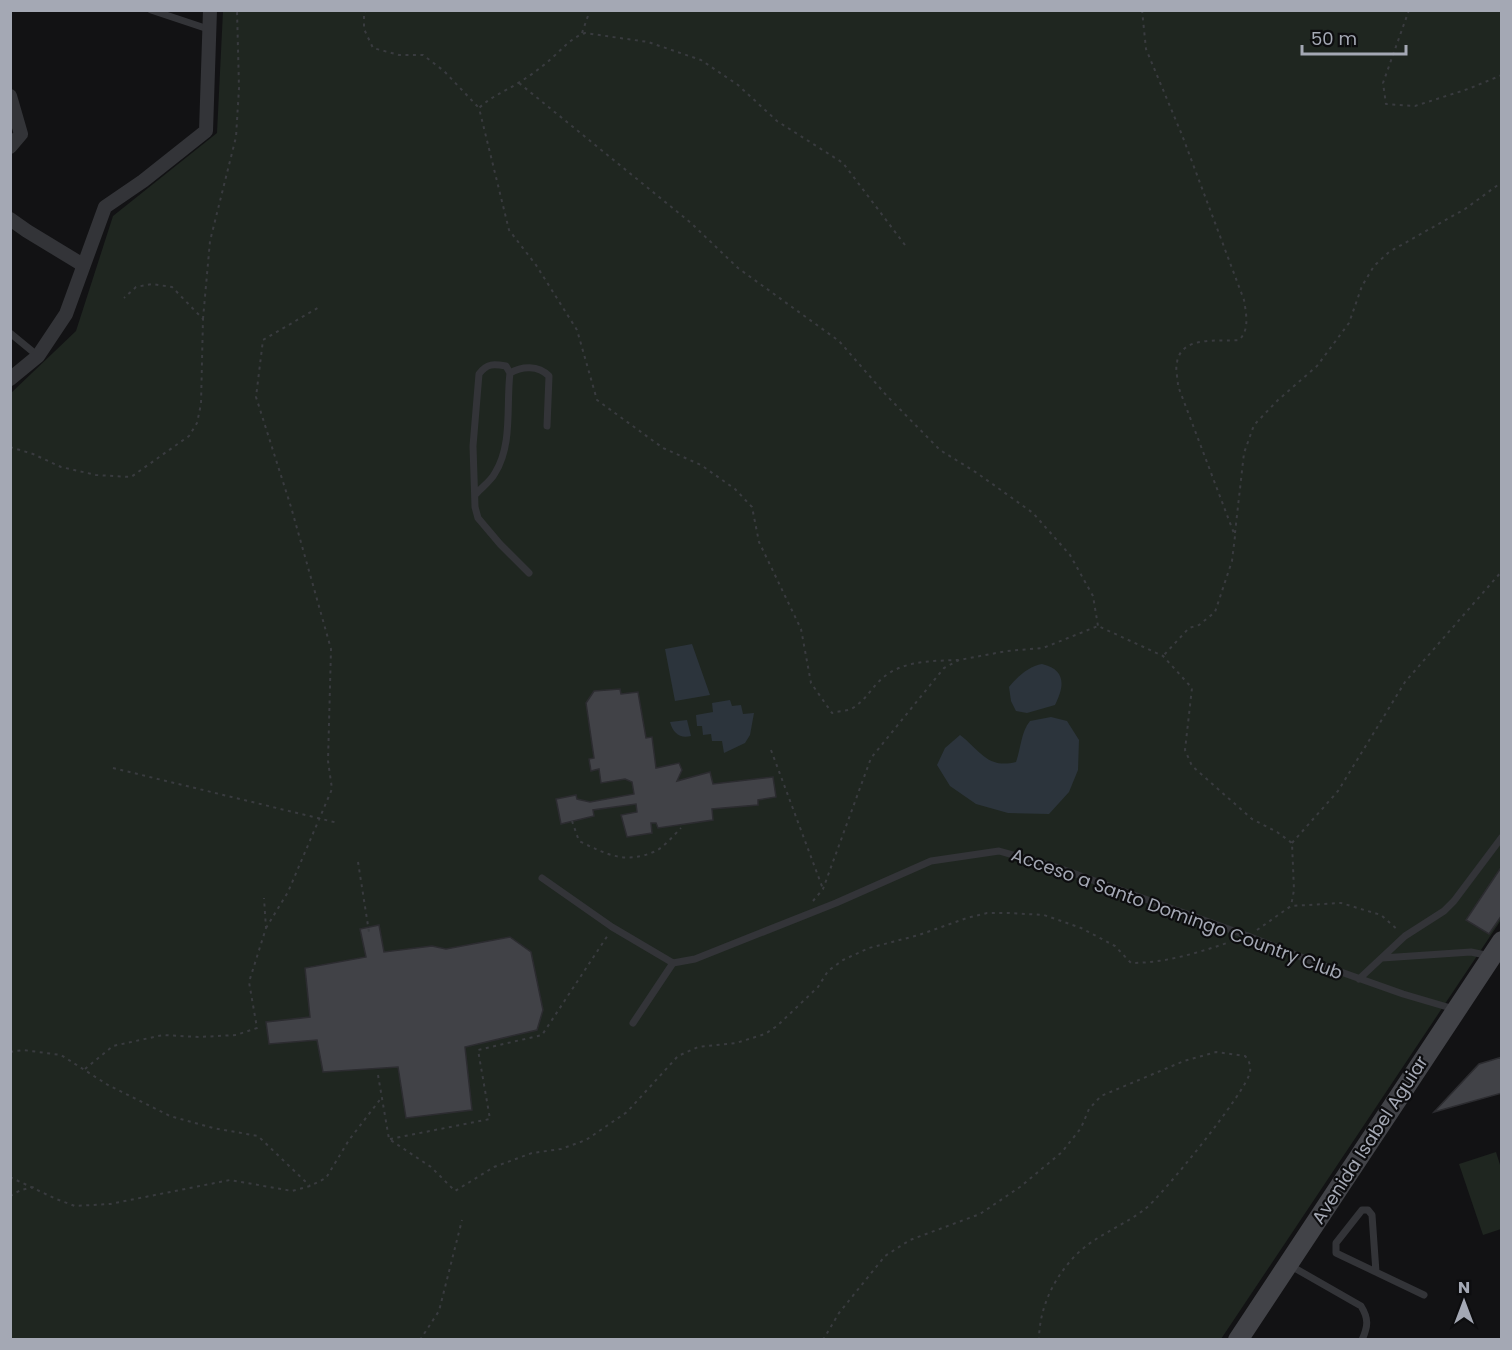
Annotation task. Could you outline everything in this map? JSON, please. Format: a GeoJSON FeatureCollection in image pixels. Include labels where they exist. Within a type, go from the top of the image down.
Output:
{"type":"FeatureCollection","features":[{"type":"Feature","properties":{"kind":"main road","name":"Avenida Isabel Aguiar"},"geometry":{"type":"LineString","coordinates":[[1238,1340],[1497,949]]}},
{"type":"Feature","properties":{"kind":"street"},"geometry":{"type":"LineString","coordinates":[[10,379],[38,356],[66,314],[105,207],[143,181],[206,130],[210,10]]}},
{"type":"Feature","properties":{"kind":"street"},"geometry":{"type":"LineString","coordinates":[[10,96],[21,134],[10,147]]}},
{"type":"Feature","properties":{"kind":"street"},"geometry":{"type":"LineString","coordinates":[[10,219],[83,265]]}},
{"type":"Feature","properties":{"kind":"lane"},"geometry":{"type":"LineString","coordinates":[[152,10],[208,29]]}},
{"type":"Feature","properties":{"kind":"lane"},"geometry":{"type":"LineString","coordinates":[[10,333],[38,356]]}},
{"type":"Feature","properties":{"kind":"lane"},"geometry":{"type":"LineString","coordinates":[[476,494],[495,475],[506,442],[510,374],[506,366],[492,364],[479,374],[473,446],[475,507],[478,518],[529,573]]}},
{"type":"Feature","properties":{"kind":"lane"},"geometry":{"type":"LineString","coordinates":[[510,374],[524,368],[543,370],[549,375],[547,426]]}},
{"type":"Feature","properties":{"kind":"lane"},"geometry":{"type":"LineString","coordinates":[[1359,979],[1405,936],[1435,918],[1454,901],[1502,837]]}},
{"type":"Feature","properties":{"kind":"lane","name":"Acceso a Santo Domingo Country Club"},"geometry":{"type":"LineString","coordinates":[[673,963],[695,959],[836,903],[931,861],[999,851],[1056,867],[1248,936],[1359,979],[1456,1009]]}},
{"type":"Feature","properties":{"kind":"lane"},"geometry":{"type":"LineString","coordinates":[[542,878],[612,927],[673,963],[633,1023]]}},
{"type":"Feature","properties":{"kind":"lane"},"geometry":{"type":"LineString","coordinates":[[1382,958],[1497,949]]}},
{"type":"Feature","properties":{"kind":"lane"},"geometry":{"type":"LineString","coordinates":[[1376,1272],[1372,1215],[1368,1210],[1362,1210],[1336,1243],[1336,1252],[1376,1272],[1424,1295]]}},
{"type":"Feature","properties":{"kind":"lane"},"geometry":{"type":"LineString","coordinates":[[1288,1264],[1361,1306],[1367,1316],[1368,1328],[1362,1340]]}},
{"type":"Feature","properties":{"kind":"path"},"geometry":{"type":"LineString","coordinates":[[10,447],[33,454],[61,467],[96,475],[131,477],[189,436],[197,423],[201,404],[203,319],[210,241],[236,137],[239,88],[237,10]]}},
{"type":"Feature","properties":{"kind":"path"},"geometry":{"type":"LineString","coordinates":[[367,10],[364,12],[364,29],[373,48],[399,55],[423,56],[444,71],[479,108],[509,230],[536,265],[577,330],[597,400],[663,448],[701,465],[735,489],[752,507],[759,542],[801,629],[811,683],[832,712],[851,709],[884,676],[904,665],[1042,648],[1098,626],[1163,656],[1191,688],[1185,750],[1192,766],[1252,819],[1292,843]]}},
{"type":"Feature","properties":{"kind":"path"},"geometry":{"type":"LineString","coordinates":[[581,34],[590,10]]}},
{"type":"Feature","properties":{"kind":"path"},"geometry":{"type":"LineString","coordinates":[[1142,10],[1146,49],[1182,135],[1244,300],[1247,317],[1243,336],[1239,340],[1212,340],[1190,345],[1180,352],[1176,364],[1178,386],[1235,536]]}},
{"type":"Feature","properties":{"kind":"path"},"geometry":{"type":"LineString","coordinates":[[1409,10],[1383,83],[1386,104],[1416,106],[1502,75]]}},
{"type":"Feature","properties":{"kind":"path"},"geometry":{"type":"LineString","coordinates":[[479,108],[492,97],[519,83],[551,59],[574,37],[581,34],[648,42],[701,60],[738,85],[777,121],[843,163],[905,245]]}},
{"type":"Feature","properties":{"kind":"path"},"geometry":{"type":"LineString","coordinates":[[519,83],[691,223],[738,268],[839,341],[887,396],[940,450],[1033,513],[1070,555],[1093,596],[1098,626]]}},
{"type":"Feature","properties":{"kind":"path"},"geometry":{"type":"LineString","coordinates":[[1163,656],[1189,628],[1199,625],[1215,612],[1232,561],[1244,453],[1254,425],[1278,400],[1317,366],[1349,323],[1362,286],[1374,266],[1389,252],[1465,209],[1502,182]]}},
{"type":"Feature","properties":{"kind":"path"},"geometry":{"type":"LineString","coordinates":[[124,298],[136,287],[152,284],[172,287],[203,319]]}},
{"type":"Feature","properties":{"kind":"path"},"geometry":{"type":"LineString","coordinates":[[85,1069],[112,1046],[163,1035],[199,1037],[236,1035],[257,1028],[249,982],[266,928],[288,892],[332,789],[328,761],[331,649],[291,507],[256,397],[263,340],[321,306]]}},
{"type":"Feature","properties":{"kind":"path"},"geometry":{"type":"LineString","coordinates":[[1290,906],[1294,890],[1292,843],[1338,791],[1405,682],[1502,571]]}},
{"type":"Feature","properties":{"kind":"path"},"geometry":{"type":"LineString","coordinates":[[771,750],[823,889],[871,758],[944,668],[959,660]]}},
{"type":"Feature","properties":{"kind":"path"},"geometry":{"type":"LineString","coordinates":[[113,768],[338,823]]}},
{"type":"Feature","properties":{"kind":"path"},"geometry":{"type":"LineString","coordinates":[[572,822],[579,841],[609,856],[629,859],[657,850],[681,828]]}},
{"type":"Feature","properties":{"kind":"path"},"geometry":{"type":"LineString","coordinates":[[358,862],[369,932]]}},
{"type":"Feature","properties":{"kind":"path"},"geometry":{"type":"LineString","coordinates":[[264,898],[266,928]]}},
{"type":"Feature","properties":{"kind":"path"},"geometry":{"type":"LineString","coordinates":[[378,1075],[388,1140],[431,1167],[455,1191],[494,1167],[532,1153],[561,1149],[586,1140],[627,1112],[678,1056],[698,1047],[736,1043],[765,1034],[777,1026],[818,987],[828,971],[843,960],[869,948],[919,935],[967,918],[987,913],[1044,915],[1081,928],[1115,946],[1131,963],[1153,963],[1195,954],[1248,936],[1290,906],[1341,903],[1381,915],[1405,936]]}},
{"type":"Feature","properties":{"kind":"path"},"geometry":{"type":"LineString","coordinates":[[388,1140],[490,1119],[478,1050],[542,1035],[612,927]]}},
{"type":"Feature","properties":{"kind":"path"},"geometry":{"type":"LineString","coordinates":[[10,1052],[23,1050],[61,1055],[108,1084],[170,1116],[213,1128],[258,1136],[310,1186]]}},
{"type":"Feature","properties":{"kind":"path"},"geometry":{"type":"LineString","coordinates":[[824,1340],[839,1312],[885,1256],[910,1240],[980,1214],[1020,1187],[1062,1152],[1081,1128],[1089,1109],[1101,1096],[1184,1061],[1216,1052],[1245,1056],[1249,1060],[1250,1074],[1224,1115],[1195,1152],[1146,1208],[1087,1245],[1073,1258],[1052,1286],[1042,1311],[1039,1340]]}},
{"type":"Feature","properties":{"kind":"path"},"geometry":{"type":"LineString","coordinates":[[10,1177],[75,1206],[110,1204],[230,1180],[292,1191],[326,1178],[349,1140],[382,1097]]}},
{"type":"Feature","properties":{"kind":"path"},"geometry":{"type":"LineString","coordinates":[[10,1196],[34,1187]]}},
{"type":"Feature","properties":{"kind":"path"},"geometry":{"type":"LineString","coordinates":[[420,1340],[440,1311],[462,1220]]}},
{"type":"Feature","properties":{"kind":"shaded area"},"geometry":{"type":"Polygon","coordinates":[[[223,11],[1501,11],[1501,920],[1221,1339],[11,1340],[11,393],[76,331],[113,216],[217,133],[223,11]]]}},
{"type":"Feature","properties":{"kind":"shaded area"},"geometry":{"type":"Polygon","coordinates":[[[692,644],[710,695],[675,701],[665,649],[692,644]]]}},
{"type":"Feature","properties":{"kind":"shaded area"},"geometry":{"type":"Polygon","coordinates":[[[1042,664],[1056,670],[1061,680],[1060,692],[1055,705],[1027,713],[1016,711],[1011,701],[1009,687],[1024,672],[1042,664]]]}},
{"type":"Feature","properties":{"kind":"shaded area"},"geometry":{"type":"Polygon","coordinates":[[[730,700],[732,706],[741,705],[743,714],[754,713],[750,735],[745,743],[724,753],[722,741],[712,741],[711,734],[703,735],[702,726],[697,726],[696,715],[713,712],[712,703],[730,700]]]}},
{"type":"Feature","properties":{"kind":"shaded area"},"geometry":{"type":"Polygon","coordinates":[[[1051,717],[1067,721],[1079,740],[1078,770],[1069,792],[1049,814],[1008,813],[976,804],[950,786],[937,765],[945,748],[960,735],[991,761],[1006,764],[1016,762],[1023,735],[1030,721],[1051,717]]]}},
{"type":"Feature","properties":{"kind":"shaded area"},"geometry":{"type":"Polygon","coordinates":[[[687,720],[691,736],[680,736],[670,722],[687,720]]]}},
{"type":"Feature","properties":{"kind":"shaded area"},"geometry":{"type":"Polygon","coordinates":[[[1496,1152],[1501,1168],[1501,1229],[1483,1235],[1459,1164],[1496,1152]]]}},
{"type":"Feature","properties":{"kind":"building"},"geometry":{"type":"Polygon","coordinates":[[[620,689],[621,694],[638,692],[646,738],[652,737],[656,768],[679,763],[682,770],[677,781],[710,772],[713,784],[773,777],[776,797],[758,800],[758,805],[712,809],[713,820],[658,828],[656,823],[651,823],[652,833],[627,837],[621,815],[637,812],[636,804],[593,810],[594,816],[561,824],[556,799],[576,795],[577,799],[590,802],[634,794],[632,782],[625,779],[601,783],[599,769],[591,771],[589,759],[594,758],[586,703],[594,691],[620,689]]]}},
{"type":"Feature","properties":{"kind":"building"},"geometry":{"type":"Polygon","coordinates":[[[1502,866],[1502,915],[1489,934],[1466,920],[1502,866]]]}},
{"type":"Feature","properties":{"kind":"building"},"geometry":{"type":"Polygon","coordinates":[[[379,925],[384,952],[432,946],[446,949],[510,937],[531,952],[543,1010],[537,1030],[465,1047],[472,1110],[406,1118],[398,1067],[323,1072],[317,1040],[269,1044],[266,1022],[310,1017],[305,968],[366,957],[360,929],[379,925]]]}},
{"type":"Feature","properties":{"kind":"building"},"geometry":{"type":"Polygon","coordinates":[[[1502,1057],[1502,1093],[1434,1112],[1479,1064],[1502,1057]]]}}]}
